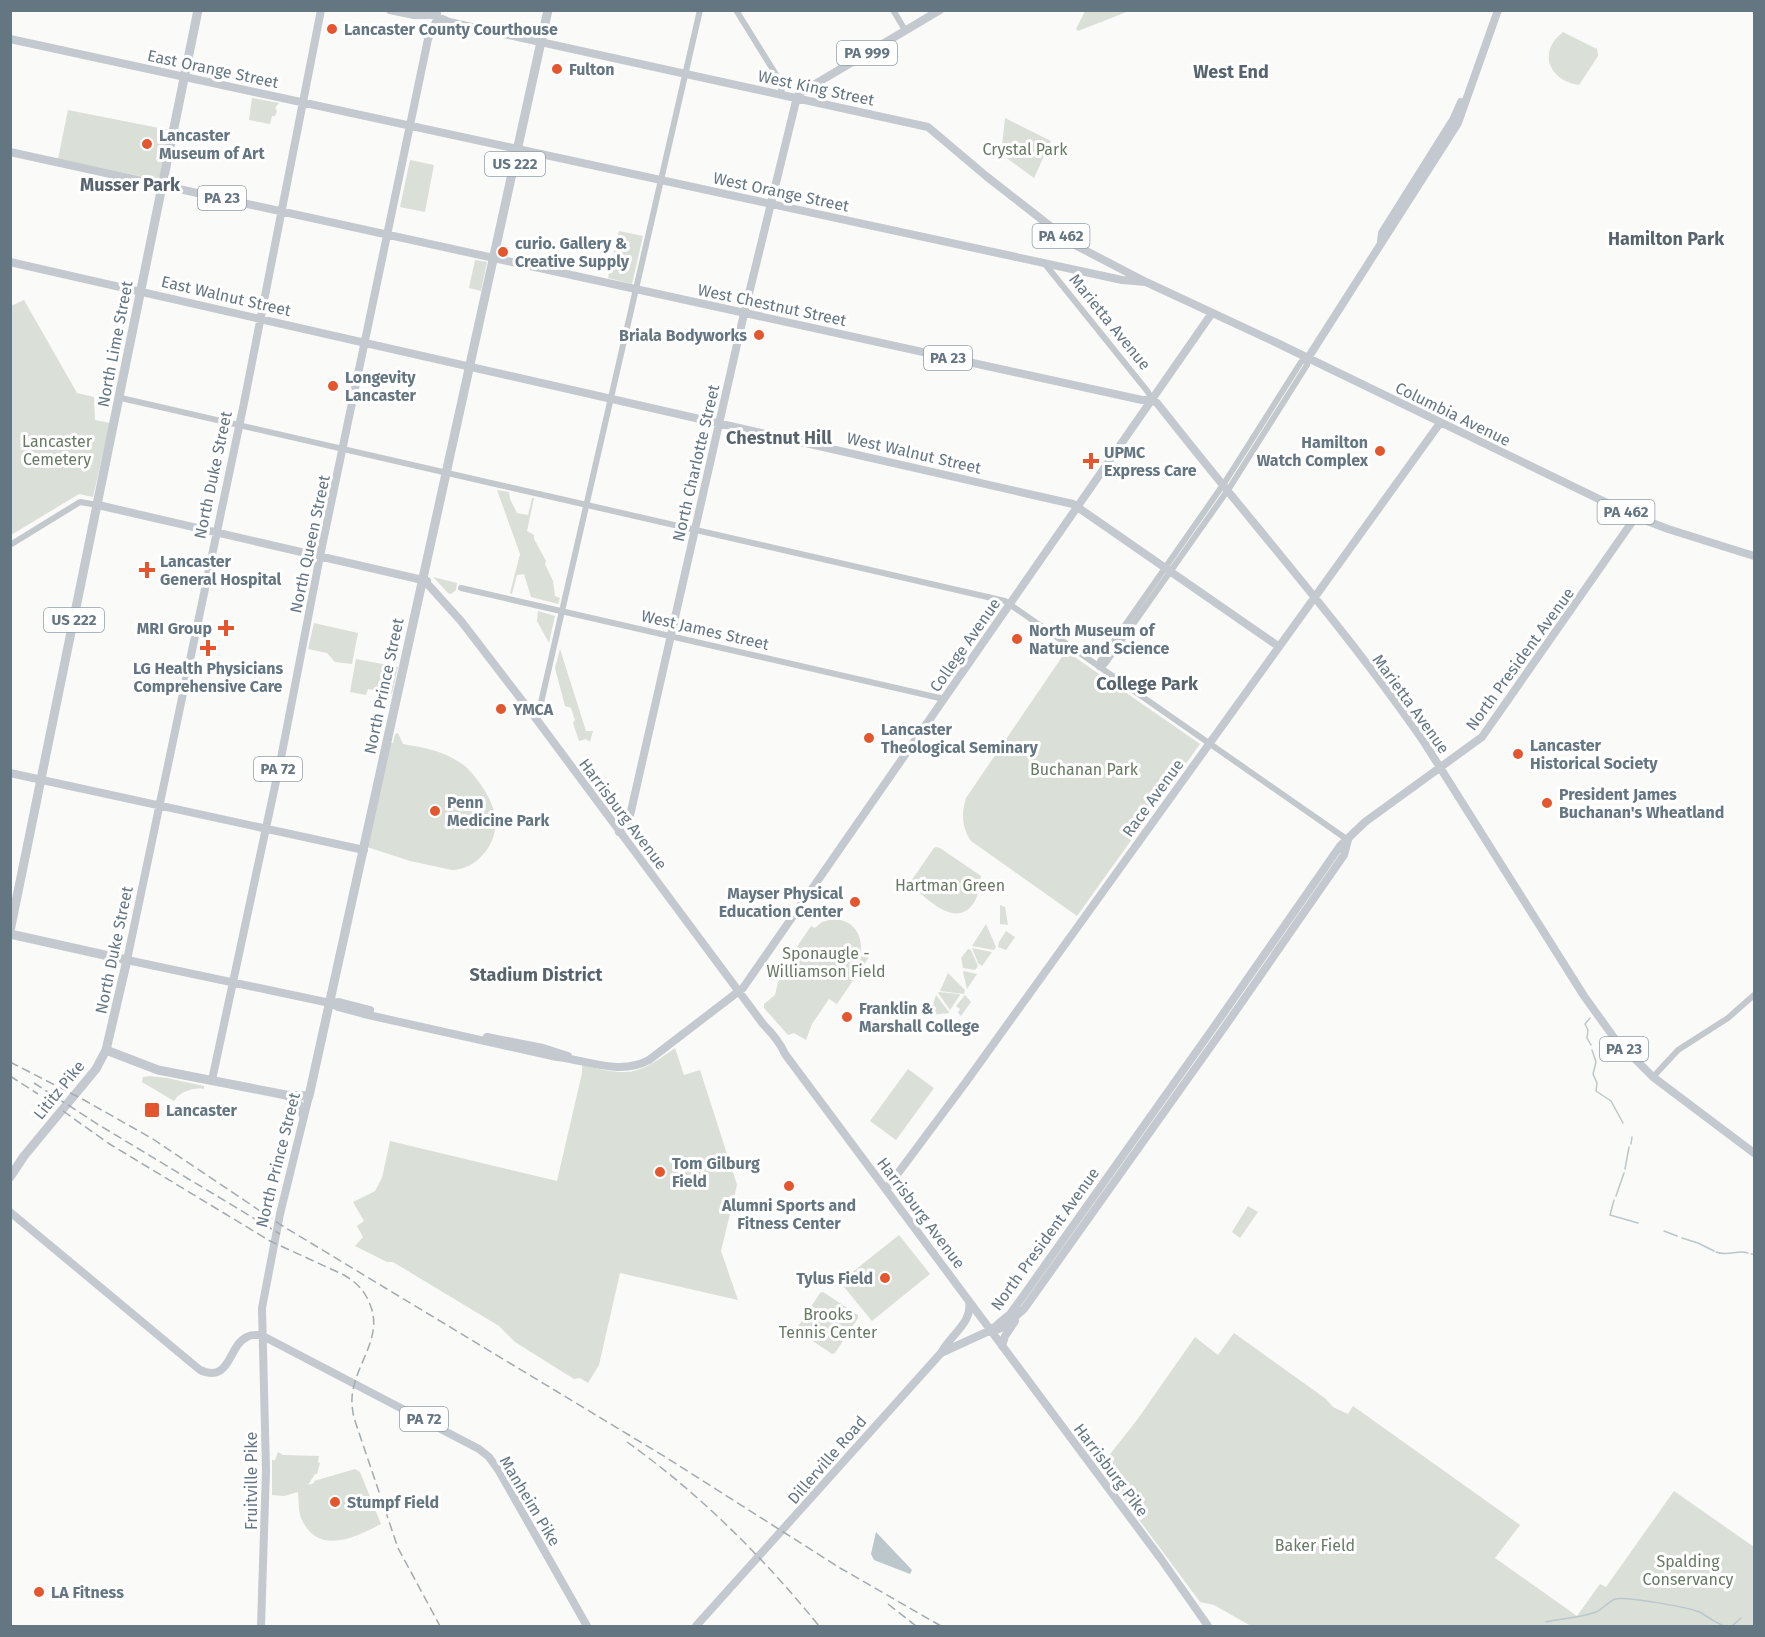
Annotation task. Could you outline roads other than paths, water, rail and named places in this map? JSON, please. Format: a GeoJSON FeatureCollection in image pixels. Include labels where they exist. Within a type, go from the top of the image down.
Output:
{"type":"FeatureCollection","features":[{"type":"Feature","properties":{"kind":"highway","name":"North Lime Street"},"geometry":{"type":"LineString","coordinates":[[10,932],[198,10]]}},
{"type":"Feature","properties":{"kind":"highway","name":"US 222"},"geometry":{"type":"LineString","coordinates":[[541,43],[548,10]]}},
{"type":"Feature","properties":{"kind":"highway","name":"North Prince Street"},"geometry":{"type":"LineString","coordinates":[[309,1096],[541,43]]}},
{"type":"Feature","properties":{"kind":"highway","name":"US 222"},"geometry":{"type":"LineString","coordinates":[[10,932],[128,960]]}},
{"type":"Feature","properties":{"kind":"highway","name":"North Duke Street"},"geometry":{"type":"LineString","coordinates":[[106,1050],[128,960]]}},
{"type":"Feature","properties":{"kind":"highway"},"geometry":{"type":"LineString","coordinates":[[106,1050],[158,1070],[286,1095],[309,1096]]}},
{"type":"Feature","properties":{"kind":"highway","name":"Lititz Pike"},"geometry":{"type":"LineString","coordinates":[[10,1177],[24,1156],[96,1069],[106,1050]]}},
{"type":"Feature","properties":{"kind":"main road","name":"North Duke Street"},"geometry":{"type":"LineString","coordinates":[[128,960],[261,318],[321,10]]}},
{"type":"Feature","properties":{"kind":"main road","name":"PA 462"},"geometry":{"type":"LineString","coordinates":[[390,10],[414,15],[437,13]]}},
{"type":"Feature","properties":{"kind":"main road","name":"PA 999"},"geometry":{"type":"LineString","coordinates":[[797,98],[800,93],[940,10]]}},
{"type":"Feature","properties":{"kind":"main road"},"geometry":{"type":"LineString","coordinates":[[1382,241],[1382,234],[1458,109],[1493,10]]}},
{"type":"Feature","properties":{"kind":"main road"},"geometry":{"type":"LineString","coordinates":[[1308,358],[1461,117],[1498,10]]}},
{"type":"Feature","properties":{"kind":"main road","name":"West King Street"},"geometry":{"type":"LineString","coordinates":[[437,13],[449,22],[928,126],[986,176],[1068,241],[1146,282]]}},
{"type":"Feature","properties":{"kind":"main road","name":"North Queen Street"},"geometry":{"type":"LineString","coordinates":[[212,1080],[428,39],[437,13]]}},
{"type":"Feature","properties":{"kind":"main road","name":"East Orange Street"},"geometry":{"type":"LineString","coordinates":[[10,39],[410,126]]}},
{"type":"Feature","properties":{"kind":"main road","name":"North Charlotte Street"},"geometry":{"type":"LineString","coordinates":[[620,832],[628,822],[797,98]]}},
{"type":"Feature","properties":{"kind":"main road","name":"West Orange Street"},"geometry":{"type":"LineString","coordinates":[[410,126],[1122,280],[1146,282]]}},
{"type":"Feature","properties":{"kind":"main road","name":"PA 23"},"geometry":{"type":"LineString","coordinates":[[10,152],[387,234]]}},
{"type":"Feature","properties":{"kind":"main road","name":"West Chestnut Street"},"geometry":{"type":"LineString","coordinates":[[387,234],[1142,400],[1152,400]]}},
{"type":"Feature","properties":{"kind":"main road","name":"East Walnut Street"},"geometry":{"type":"LineString","coordinates":[[10,262],[366,342]]}},
{"type":"Feature","properties":{"kind":"main road","name":"Columbia Avenue"},"geometry":{"type":"LineString","coordinates":[[1146,282],[1634,516],[1679,533],[1755,556]]}},
{"type":"Feature","properties":{"kind":"main road","name":"College Avenue"},"geometry":{"type":"LineString","coordinates":[[128,960],[330,1003],[346,1010],[556,1057],[574,1058],[615,1067],[640,1065],[739,993],[1212,312]]}},
{"type":"Feature","properties":{"kind":"main road","name":"West Walnut Street"},"geometry":{"type":"LineString","coordinates":[[366,342],[1048,497],[1078,507],[1278,646]]}},
{"type":"Feature","properties":{"kind":"main road","name":"Marietta Avenue"},"geometry":{"type":"LineString","coordinates":[[1152,400],[1157,403],[1314,597],[1400,707],[1590,1006],[1627,1053],[1653,1077],[1755,1153]]}},
{"type":"Feature","properties":{"kind":"main road","name":"Race Avenue"},"geometry":{"type":"LineString","coordinates":[[887,1188],[1440,423]]}},
{"type":"Feature","properties":{"kind":"main road"},"geometry":{"type":"LineString","coordinates":[[98,505],[423,579]]}},
{"type":"Feature","properties":{"kind":"main road","name":"North President Avenue"},"geometry":{"type":"LineString","coordinates":[[991,1330],[1010,1314],[1021,1299],[1340,846],[1359,827],[1441,769],[1485,734],[1634,516]]}},
{"type":"Feature","properties":{"kind":"main road","name":"Harrisburg Avenue"},"geometry":{"type":"LineString","coordinates":[[423,579],[460,621],[537,720],[763,1024],[778,1049],[785,1054],[887,1188],[991,1330]]}},
{"type":"Feature","properties":{"kind":"main road"},"geometry":{"type":"LineString","coordinates":[[10,773],[364,850]]}},
{"type":"Feature","properties":{"kind":"main road","name":"North President Avenue"},"geometry":{"type":"LineString","coordinates":[[991,1330],[1006,1325],[1024,1309],[1344,855],[1348,840]]}},
{"type":"Feature","properties":{"kind":"main road"},"geometry":{"type":"LineString","coordinates":[[286,1095],[299,1104],[303,1116]]}},
{"type":"Feature","properties":{"kind":"main road","name":"North Prince Street"},"geometry":{"type":"LineString","coordinates":[[261,1335],[262,1308],[273,1248],[309,1096]]}},
{"type":"Feature","properties":{"kind":"main road"},"geometry":{"type":"LineString","coordinates":[[10,1212],[200,1370],[211,1373],[219,1371],[243,1339],[251,1335],[261,1335]]}},
{"type":"Feature","properties":{"kind":"main road"},"geometry":{"type":"LineString","coordinates":[[941,1353],[968,1317],[970,1308],[968,1299]]}},
{"type":"Feature","properties":{"kind":"main road"},"geometry":{"type":"LineString","coordinates":[[1002,1346],[1006,1334],[1024,1309]]}},
{"type":"Feature","properties":{"kind":"main road","name":"Harrisburg Pike"},"geometry":{"type":"LineString","coordinates":[[991,1330],[1208,1626]]}},
{"type":"Feature","properties":{"kind":"main road","name":"Dillerville Road"},"geometry":{"type":"LineString","coordinates":[[696,1626],[941,1353],[991,1330]]}},
{"type":"Feature","properties":{"kind":"main road","name":"Fruitville Pike"},"geometry":{"type":"LineString","coordinates":[[261,1335],[266,1466],[261,1626]]}},
{"type":"Feature","properties":{"kind":"main road","name":"Manheim Pike"},"geometry":{"type":"LineString","coordinates":[[261,1335],[484,1452],[504,1479],[587,1626]]}},
{"type":"Feature","properties":{"kind":"street"},"geometry":{"type":"LineString","coordinates":[[537,720],[700,10]]}},
{"type":"Feature","properties":{"kind":"street"},"geometry":{"type":"LineString","coordinates":[[736,10],[780,81],[782,94]]}},
{"type":"Feature","properties":{"kind":"street"},"geometry":{"type":"LineString","coordinates":[[893,10],[905,30]]}},
{"type":"Feature","properties":{"kind":"street","name":"Marietta Avenue"},"geometry":{"type":"LineString","coordinates":[[1045,263],[1152,400]]}},
{"type":"Feature","properties":{"kind":"street"},"geometry":{"type":"LineString","coordinates":[[1099,666],[1100,661],[1225,487],[1301,362],[1308,358]]}},
{"type":"Feature","properties":{"kind":"street"},"geometry":{"type":"LineString","coordinates":[[120,398],[1005,601],[1348,840]]}},
{"type":"Feature","properties":{"kind":"street"},"geometry":{"type":"LineString","coordinates":[[10,544],[80,502],[98,505]]}},
{"type":"Feature","properties":{"kind":"street","name":"West James Street"},"geometry":{"type":"LineString","coordinates":[[460,588],[944,699]]}},
{"type":"Feature","properties":{"kind":"street"},"geometry":{"type":"LineString","coordinates":[[1653,1077],[1678,1050],[1728,1018],[1755,995]]}},
{"type":"Feature","properties":{"kind":"waterway"},"geometry":{"type":"LineString","coordinates":[[1590,1018],[1585,1024],[1588,1030],[1587,1038],[1591,1045]]}},
{"type":"Feature","properties":{"kind":"waterway"},"geometry":{"type":"LineString","coordinates":[[1592,1050],[1596,1062],[1593,1074],[1597,1083],[1596,1091],[1611,1101],[1623,1123]]}},
{"type":"Feature","properties":{"kind":"waterway"},"geometry":{"type":"LineString","coordinates":[[1631,1144],[1632,1137]]}},
{"type":"Feature","properties":{"kind":"waterway"},"geometry":{"type":"LineString","coordinates":[[1625,1169],[1629,1147]]}},
{"type":"Feature","properties":{"kind":"waterway"},"geometry":{"type":"LineString","coordinates":[[1616,1196],[1624,1173]]}},
{"type":"Feature","properties":{"kind":"waterway"},"geometry":{"type":"LineString","coordinates":[[1614,1200],[1610,1215],[1638,1223]]}},
{"type":"Feature","properties":{"kind":"waterway"},"geometry":{"type":"LineString","coordinates":[[1664,1231],[1677,1236]]}},
{"type":"Feature","properties":{"kind":"waterway"},"geometry":{"type":"LineString","coordinates":[[1682,1238],[1714,1251]]}},
{"type":"Feature","properties":{"kind":"waterway"},"geometry":{"type":"LineString","coordinates":[[1716,1252],[1748,1253]]}},
{"type":"Feature","properties":{"kind":"waterway"},"geometry":{"type":"LineString","coordinates":[[1546,1622],[1590,1614],[1599,1611],[1615,1599],[1621,1598],[1690,1609],[1725,1626]]}},
{"type":"Feature","properties":{"kind":"waterway"},"geometry":{"type":"LineString","coordinates":[[1732,1626],[1741,1618]]}},
{"type":"Feature","properties":{"kind":"railway"},"geometry":{"type":"LineString","coordinates":[[10,1062],[153,1139],[281,1225],[667,1458],[840,1568],[941,1626]]}},
{"type":"Feature","properties":{"kind":"railway"},"geometry":{"type":"LineString","coordinates":[[10,1076],[38,1094]]}},
{"type":"Feature","properties":{"kind":"railway"},"geometry":{"type":"LineString","coordinates":[[34,1083],[280,1234]]}},
{"type":"Feature","properties":{"kind":"railway"},"geometry":{"type":"LineString","coordinates":[[63,1111],[108,1143],[270,1241],[344,1275],[362,1290],[369,1302],[374,1325],[353,1390],[354,1418],[398,1548],[440,1626]]}},
{"type":"Feature","properties":{"kind":"railway"},"geometry":{"type":"LineString","coordinates":[[627,1442],[705,1505],[753,1551],[819,1626]]}},
{"type":"Feature","properties":{"kind":"railway"},"geometry":{"type":"LineString","coordinates":[[888,1604],[916,1626]]}},
{"type":"Feature","properties":{"kind":"place","name":"Lancaster County Courthouse"},"geometry":{"type":"Point","coordinates":[332,29]}},
{"type":"Feature","properties":{"kind":"place","name":"Fulton"},"geometry":{"type":"Point","coordinates":[557,69]}},
{"type":"Feature","properties":{"kind":"place","name":"Lancaster Museum of Art"},"geometry":{"type":"Point","coordinates":[147,144]}},
{"type":"Feature","properties":{"kind":"place","name":"curio. Gallery & Creative Supply"},"geometry":{"type":"Point","coordinates":[503,252]}},
{"type":"Feature","properties":{"kind":"place","name":"Briala Bodyworks"},"geometry":{"type":"Point","coordinates":[759,335]}},
{"type":"Feature","properties":{"kind":"place","name":"Longevity Lancaster"},"geometry":{"type":"Point","coordinates":[333,386]}},
{"type":"Feature","properties":{"kind":"place","name":"Hamilton Watch Complex"},"geometry":{"type":"Point","coordinates":[1380,451]}},
{"type":"Feature","properties":{"kind":"place","name":"UPMC Express Care"},"geometry":{"type":"Point","coordinates":[1091,461]}},
{"type":"Feature","properties":{"kind":"place","name":"Lancaster General Hospital"},"geometry":{"type":"Point","coordinates":[147,570]}},
{"type":"Feature","properties":{"kind":"place","name":"MRI Group"},"geometry":{"type":"Point","coordinates":[226,628]}},
{"type":"Feature","properties":{"kind":"place","name":"North Museum of Nature and Science"},"geometry":{"type":"Point","coordinates":[1017,639]}},
{"type":"Feature","properties":{"kind":"place","name":"LG Health Physicians Comprehensive Care"},"geometry":{"type":"Point","coordinates":[208,648]}},
{"type":"Feature","properties":{"kind":"place","name":"YMCA"},"geometry":{"type":"Point","coordinates":[501,709]}},
{"type":"Feature","properties":{"kind":"place","name":"Lancaster Theological Seminary"},"geometry":{"type":"Point","coordinates":[869,738]}},
{"type":"Feature","properties":{"kind":"place","name":"Lancaster Historical Society"},"geometry":{"type":"Point","coordinates":[1518,754]}},
{"type":"Feature","properties":{"kind":"place","name":"President James Buchanan's Wheatland"},"geometry":{"type":"Point","coordinates":[1547,803]}},
{"type":"Feature","properties":{"kind":"place","name":"Penn Medicine Park"},"geometry":{"type":"Point","coordinates":[435,811]}},
{"type":"Feature","properties":{"kind":"place","name":"Mayser Physical Education Center"},"geometry":{"type":"Point","coordinates":[855,902]}},
{"type":"Feature","properties":{"kind":"place","name":"Franklin & Marshall College"},"geometry":{"type":"Point","coordinates":[847,1017]}},
{"type":"Feature","properties":{"kind":"place","name":"Lancaster"},"geometry":{"type":"Point","coordinates":[152,1110]}},
{"type":"Feature","properties":{"kind":"place","name":"Tom Gilburg Field"},"geometry":{"type":"Point","coordinates":[660,1172]}},
{"type":"Feature","properties":{"kind":"place","name":"Alumni Sports and Fitness Center"},"geometry":{"type":"Point","coordinates":[789,1186]}},
{"type":"Feature","properties":{"kind":"place","name":"Tylus Field"},"geometry":{"type":"Point","coordinates":[885,1278]}},
{"type":"Feature","properties":{"kind":"place","name":"Stumpf Field"},"geometry":{"type":"Point","coordinates":[335,1502]}},
{"type":"Feature","properties":{"kind":"place","name":"LA Fitness"},"geometry":{"type":"Point","coordinates":[39,1592]}},
{"type":"Feature","properties":{"kind":"district","name":"West End"},"geometry":{"type":"Point","coordinates":[1231,72]}},
{"type":"Feature","properties":{"kind":"district","name":"Musser Park"},"geometry":{"type":"Point","coordinates":[130,185]}},
{"type":"Feature","properties":{"kind":"district","name":"Hamilton Park"},"geometry":{"type":"Point","coordinates":[1666,239]}},
{"type":"Feature","properties":{"kind":"district","name":"Chestnut Hill"},"geometry":{"type":"Point","coordinates":[779,438]}},
{"type":"Feature","properties":{"kind":"district","name":"College Park"},"geometry":{"type":"Point","coordinates":[1147,684]}},
{"type":"Feature","properties":{"kind":"district","name":"Stadium District"},"geometry":{"type":"Point","coordinates":[536,975]}},
{"type":"Feature","properties":{"kind":"park label","name":"Crystal Park"},"geometry":{"type":"Point","coordinates":[1025,149]}},
{"type":"Feature","properties":{"kind":"park label","name":"Lancaster Cemetery"},"geometry":{"type":"Point","coordinates":[57,450]}},
{"type":"Feature","properties":{"kind":"park label","name":"Buchanan Park"},"geometry":{"type":"Point","coordinates":[1084,769]}},
{"type":"Feature","properties":{"kind":"park label","name":"Hartman Green"},"geometry":{"type":"Point","coordinates":[950,885]}},
{"type":"Feature","properties":{"kind":"park label","name":"Sponaugle - Williamson Field"},"geometry":{"type":"Point","coordinates":[826,962]}},
{"type":"Feature","properties":{"kind":"park label","name":"Brooks Tennis Center"},"geometry":{"type":"Point","coordinates":[828,1323]}},
{"type":"Feature","properties":{"kind":"park label","name":"Baker Field"},"geometry":{"type":"Point","coordinates":[1315,1545]}},
{"type":"Feature","properties":{"kind":"park label","name":"Spalding Conservancy"},"geometry":{"type":"Point","coordinates":[1688,1570]}}]}
